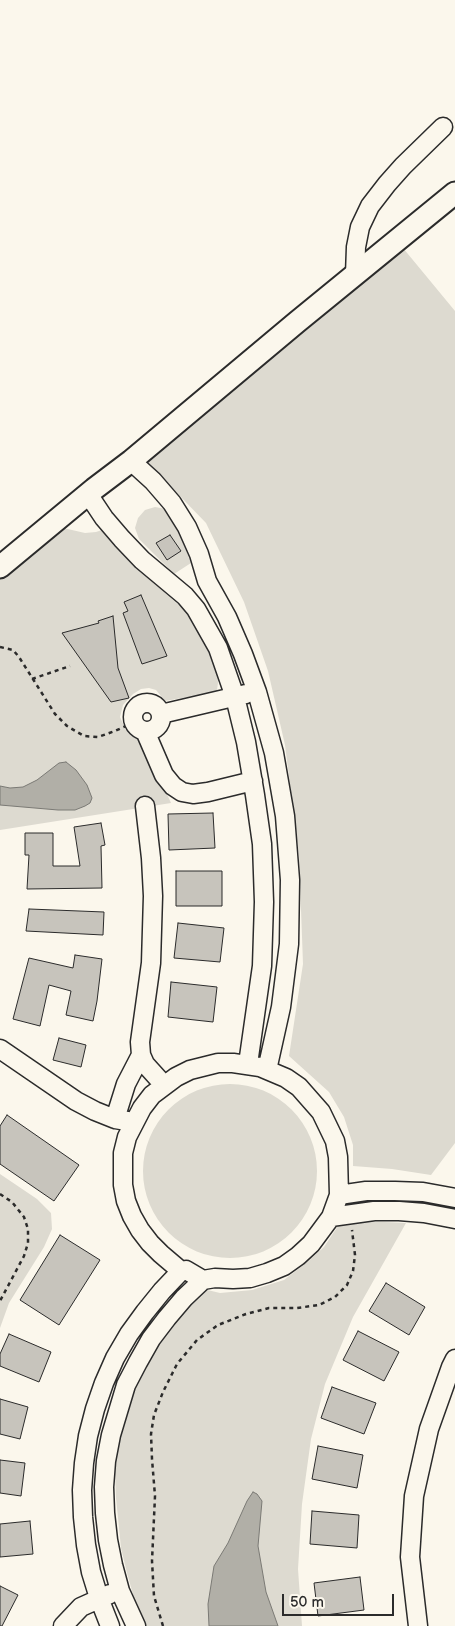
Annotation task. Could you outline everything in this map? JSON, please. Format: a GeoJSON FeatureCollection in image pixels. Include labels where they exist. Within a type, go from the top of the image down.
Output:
{"type":"FeatureCollection","features":[{"type":"Feature","properties":{"kind":"street"},"geometry":{"type":"LineString","coordinates":[[355,275],[356,247],[360,227],[370,206],[403,166],[443,127]]}},
{"type":"Feature","properties":{"kind":"street"},"geometry":{"type":"LineString","coordinates":[[0,566],[131,461],[455,193]]}},
{"type":"Feature","properties":{"kind":"street"},"geometry":{"type":"LineString","coordinates":[[131,461],[153,481],[172,503],[187,527],[199,554],[207,582],[227,617],[243,654],[257,692],[274,753],[285,816],[290,880],[289,944],[281,1007],[267,1070]]}},
{"type":"Feature","properties":{"kind":"street"},"geometry":{"type":"LineString","coordinates":[[88,494],[104,518],[135,553],[185,596],[196,610],[218,648],[235,697],[253,780],[262,844],[264,902],[262,966],[248,1064]]}},
{"type":"Feature","properties":{"kind":"street"},"geometry":{"type":"LineString","coordinates":[[185,596],[207,582]]}},
{"type":"Feature","properties":{"kind":"street"},"geometry":{"type":"LineString","coordinates":[[161,714],[257,692]]}},
{"type":"Feature","properties":{"kind":"street"},"geometry":{"type":"LineString","coordinates":[[139,727],[156,729],[160,725],[161,714],[155,705],[144,703],[135,710],[139,727],[164,775],[173,786],[182,792],[193,794],[208,792],[253,780]]}},
{"type":"Feature","properties":{"kind":"street"},"geometry":{"type":"LineString","coordinates":[[145,806],[153,896],[151,963],[140,1042],[141,1055],[149,1070],[164,1085]]}},
{"type":"Feature","properties":{"kind":"street"},"geometry":{"type":"LineString","coordinates":[[0,1049],[76,1101],[115,1119],[133,1122]]}},
{"type":"Feature","properties":{"kind":"street"},"geometry":{"type":"LineString","coordinates":[[115,1119],[126,1084],[141,1055]]}},
{"type":"Feature","properties":{"kind":"street"},"geometry":{"type":"LineString","coordinates":[[218,1063],[248,1064],[286,1078],[300,1087],[321,1112],[335,1141],[338,1157],[339,1195],[331,1217],[311,1244],[284,1266],[250,1278],[203,1280],[186,1270],[182,1271],[150,1243],[140,1230],[126,1201],[123,1185],[123,1153],[133,1122],[147,1102],[164,1085],[176,1077],[204,1066],[218,1063]]}},
{"type":"Feature","properties":{"kind":"street"},"geometry":{"type":"LineString","coordinates":[[339,1195],[366,1191],[395,1190],[422,1192],[455,1198]]}},
{"type":"Feature","properties":{"kind":"street"},"geometry":{"type":"LineString","coordinates":[[331,1217],[399,1211],[424,1213],[455,1219]]}},
{"type":"Feature","properties":{"kind":"street"},"geometry":{"type":"LineString","coordinates":[[110,1626],[91,1572],[86,1545],[82,1499],[88,1436],[95,1409],[108,1375],[129,1334],[162,1291],[182,1271]]}},
{"type":"Feature","properties":{"kind":"street"},"geometry":{"type":"LineString","coordinates":[[136,1626],[120,1590],[108,1540],[104,1487],[106,1461],[113,1427],[126,1385],[138,1362],[151,1339],[178,1305],[203,1280]]}},
{"type":"Feature","properties":{"kind":"street"},"geometry":{"type":"LineString","coordinates":[[418,1626],[410,1557],[414,1496],[429,1429],[455,1359]]}},
{"type":"Feature","properties":{"kind":"street"},"geometry":{"type":"LineString","coordinates":[[63,1626],[81,1607],[120,1590]]}},
{"type":"Feature","properties":{"kind":"path"},"geometry":{"type":"LineString","coordinates":[[0,647],[12,650],[19,657],[55,714],[67,726],[84,736],[98,737],[139,727]]}},
{"type":"Feature","properties":{"kind":"path"},"geometry":{"type":"LineString","coordinates":[[32,679],[70,666]]}},
{"type":"Feature","properties":{"kind":"path"},"geometry":{"type":"LineString","coordinates":[[0,1194],[12,1202],[24,1217],[28,1229],[28,1243],[24,1256],[0,1302]]}},
{"type":"Feature","properties":{"kind":"path"},"geometry":{"type":"LineString","coordinates":[[163,1626],[154,1596],[152,1561],[155,1496],[151,1434],[154,1415],[163,1392],[177,1364],[197,1340],[218,1325],[246,1314],[269,1308],[297,1308],[319,1305],[335,1298],[347,1285],[353,1271],[354,1255],[350,1214]]}},
{"type":"Feature","properties":{"kind":"shaded area"},"geometry":{"type":"Polygon","coordinates":[[[403,248],[455,311],[455,1143],[431,1175],[353,1166],[353,1145],[344,1117],[329,1092],[289,1056],[303,964],[299,855],[285,745],[268,671],[244,602],[206,523],[147,462],[403,248]]]}},
{"type":"Feature","properties":{"kind":"shaded area"},"geometry":{"type":"Polygon","coordinates":[[[155,507],[166,509],[177,527],[191,563],[174,574],[139,539],[135,528],[138,518],[145,510],[155,507]]]}},
{"type":"Feature","properties":{"kind":"shaded area"},"geometry":{"type":"Polygon","coordinates":[[[59,527],[85,533],[108,528],[135,564],[151,581],[194,618],[205,638],[217,671],[217,690],[211,693],[165,701],[156,690],[149,688],[141,689],[133,694],[123,705],[120,717],[126,730],[142,739],[171,803],[0,830],[0,572],[59,527]]]}},
{"type":"Feature","properties":{"kind":"shaded area"},"geometry":{"type":"Polygon","coordinates":[[[66,762],[76,770],[87,785],[92,798],[90,803],[75,810],[0,805],[0,786],[10,788],[23,787],[37,780],[59,763],[66,762]]]}},
{"type":"Feature","properties":{"kind":"shaded area"},"geometry":{"type":"Polygon","coordinates":[[[230,1084],[247,1086],[263,1091],[285,1104],[297,1116],[313,1146],[317,1171],[315,1188],[310,1204],[297,1226],[285,1238],[255,1254],[230,1258],[213,1256],[197,1251],[175,1238],[163,1226],[147,1196],[143,1171],[145,1154],[150,1138],[163,1116],[175,1104],[205,1088],[230,1084]]]}},
{"type":"Feature","properties":{"kind":"shaded area"},"geometry":{"type":"Polygon","coordinates":[[[0,1174],[37,1199],[51,1213],[52,1229],[44,1247],[9,1303],[0,1328],[0,1174]]]}},
{"type":"Feature","properties":{"kind":"shaded area"},"geometry":{"type":"Polygon","coordinates":[[[342,1220],[406,1223],[353,1317],[325,1384],[311,1439],[302,1504],[298,1569],[302,1626],[146,1626],[134,1598],[121,1548],[115,1473],[117,1448],[123,1423],[140,1375],[153,1350],[195,1287],[220,1293],[252,1290],[284,1280],[324,1247],[342,1220]]]}},
{"type":"Feature","properties":{"kind":"shaded area"},"geometry":{"type":"Polygon","coordinates":[[[253,1492],[262,1501],[258,1546],[266,1592],[278,1626],[209,1626],[208,1604],[214,1566],[228,1543],[253,1492]]]}},
{"type":"Feature","properties":{"kind":"building"},"geometry":{"type":"Polygon","coordinates":[[[170,535],[181,551],[167,560],[156,543],[170,535]]]}},
{"type":"Feature","properties":{"kind":"building"},"geometry":{"type":"Polygon","coordinates":[[[141,595],[167,656],[142,664],[123,613],[128,611],[124,602],[141,595]]]}},
{"type":"Feature","properties":{"kind":"building"},"geometry":{"type":"Polygon","coordinates":[[[113,616],[118,668],[129,698],[111,702],[62,633],[99,623],[98,621],[113,616]]]}},
{"type":"Feature","properties":{"kind":"building"},"geometry":{"type":"Polygon","coordinates":[[[213,813],[215,848],[169,850],[168,814],[213,813]]]}},
{"type":"Feature","properties":{"kind":"building"},"geometry":{"type":"Polygon","coordinates":[[[101,823],[105,845],[101,846],[102,888],[27,889],[29,855],[25,855],[25,833],[53,833],[53,866],[80,866],[74,827],[101,823]]]}},
{"type":"Feature","properties":{"kind":"building"},"geometry":{"type":"Polygon","coordinates":[[[176,871],[222,871],[222,906],[176,906],[176,871]]]}},
{"type":"Feature","properties":{"kind":"building"},"geometry":{"type":"Polygon","coordinates":[[[29,909],[104,912],[103,935],[26,931],[29,909]]]}},
{"type":"Feature","properties":{"kind":"building"},"geometry":{"type":"Polygon","coordinates":[[[178,923],[224,928],[220,962],[174,958],[178,923]]]}},
{"type":"Feature","properties":{"kind":"building"},"geometry":{"type":"Polygon","coordinates":[[[75,955],[102,959],[93,1021],[66,1015],[71,991],[49,985],[40,1026],[13,1019],[29,958],[73,968],[75,955]]]}},
{"type":"Feature","properties":{"kind":"building"},"geometry":{"type":"Polygon","coordinates":[[[171,982],[217,987],[213,1022],[168,1017],[171,982]]]}},
{"type":"Feature","properties":{"kind":"building"},"geometry":{"type":"Polygon","coordinates":[[[59,1038],[86,1045],[81,1067],[53,1060],[59,1038]]]}},
{"type":"Feature","properties":{"kind":"building"},"geometry":{"type":"Polygon","coordinates":[[[7,1115],[79,1165],[54,1201],[0,1164],[0,1126],[7,1115]]]}},
{"type":"Feature","properties":{"kind":"building"},"geometry":{"type":"Polygon","coordinates":[[[60,1235],[100,1260],[59,1325],[20,1300],[60,1235]]]}},
{"type":"Feature","properties":{"kind":"building"},"geometry":{"type":"Polygon","coordinates":[[[386,1283],[425,1307],[409,1335],[369,1311],[386,1283]]]}},
{"type":"Feature","properties":{"kind":"building"},"geometry":{"type":"Polygon","coordinates":[[[358,1331],[399,1352],[384,1381],[343,1360],[358,1331]]]}},
{"type":"Feature","properties":{"kind":"building"},"geometry":{"type":"Polygon","coordinates":[[[9,1334],[51,1352],[39,1382],[0,1366],[0,1354],[9,1334]]]}},
{"type":"Feature","properties":{"kind":"building"},"geometry":{"type":"Polygon","coordinates":[[[332,1387],[376,1403],[364,1434],[321,1418],[332,1387]]]}},
{"type":"Feature","properties":{"kind":"building"},"geometry":{"type":"Polygon","coordinates":[[[0,1399],[28,1407],[20,1439],[0,1434],[0,1399]]]}},
{"type":"Feature","properties":{"kind":"building"},"geometry":{"type":"Polygon","coordinates":[[[318,1446],[363,1455],[357,1488],[312,1479],[318,1446]]]}},
{"type":"Feature","properties":{"kind":"building"},"geometry":{"type":"Polygon","coordinates":[[[0,1460],[25,1463],[21,1496],[0,1493],[0,1460]]]}},
{"type":"Feature","properties":{"kind":"building"},"geometry":{"type":"Polygon","coordinates":[[[312,1511],[359,1515],[357,1548],[310,1544],[312,1511]]]}},
{"type":"Feature","properties":{"kind":"building"},"geometry":{"type":"Polygon","coordinates":[[[30,1521],[33,1554],[0,1557],[0,1524],[30,1521]]]}},
{"type":"Feature","properties":{"kind":"building"},"geometry":{"type":"Polygon","coordinates":[[[360,1577],[364,1610],[318,1616],[314,1583],[360,1577]]]}},
{"type":"Feature","properties":{"kind":"building"},"geometry":{"type":"Polygon","coordinates":[[[0,1586],[18,1595],[2,1626],[0,1626],[0,1586]]]}}]}
